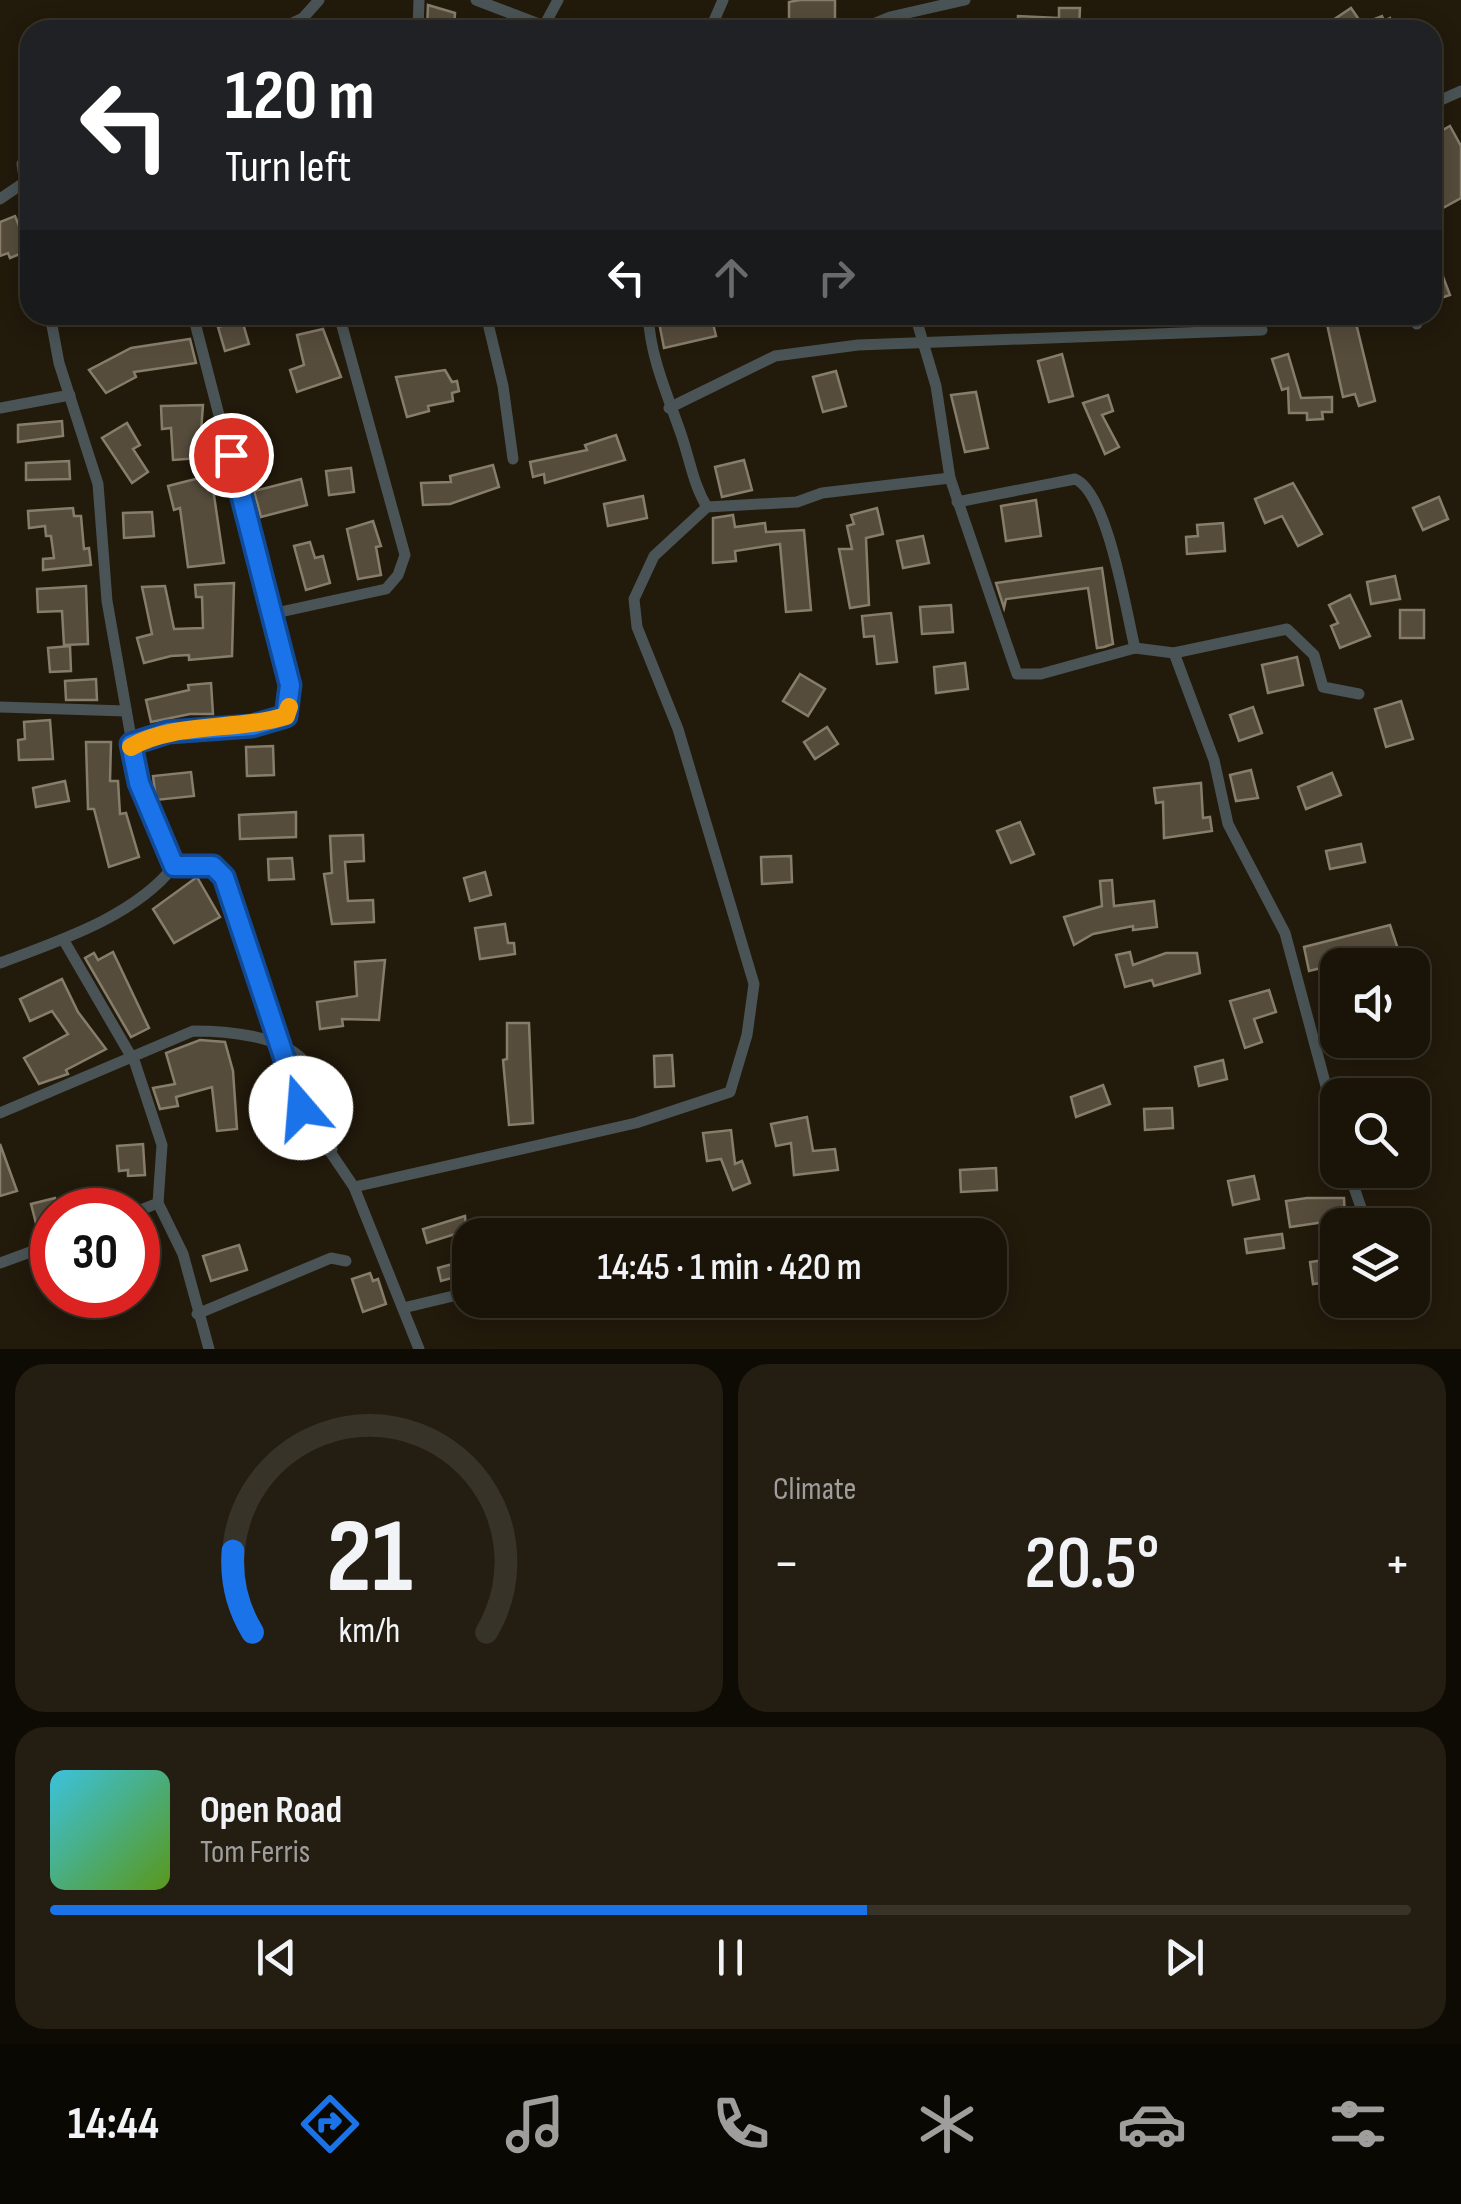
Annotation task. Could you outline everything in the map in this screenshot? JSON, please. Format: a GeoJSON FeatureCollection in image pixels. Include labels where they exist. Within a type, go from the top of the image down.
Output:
{"type":"FeatureCollection","features":[{"type":"Feature","properties":{"kind":"street"},"geometry":{"type":"LineString","coordinates":[[476,0],[528,20]]}},
{"type":"Feature","properties":{"kind":"street"},"geometry":{"type":"LineString","coordinates":[[883,20],[965,0]]}},
{"type":"Feature","properties":{"kind":"street"},"geometry":{"type":"LineString","coordinates":[[52,325],[98,484],[107,601],[139,783],[174,866]]}},
{"type":"Feature","properties":{"kind":"street"},"geometry":{"type":"LineString","coordinates":[[131,744],[168,732],[252,726],[286,716],[290,685],[216,386],[197,325]]}},
{"type":"Feature","properties":{"kind":"street"},"geometry":{"type":"LineString","coordinates":[[270,614],[386,589],[398,574],[405,555],[342,325]]}},
{"type":"Feature","properties":{"kind":"street"},"geometry":{"type":"LineString","coordinates":[[488,325],[503,386],[513,459]]}},
{"type":"Feature","properties":{"kind":"street"},"geometry":{"type":"LineString","coordinates":[[650,325],[660,386],[695,487],[707,508]]}},
{"type":"Feature","properties":{"kind":"street"},"geometry":{"type":"LineString","coordinates":[[918,325],[936,386],[950,478],[1017,674],[1041,674],[1134,648],[1174,652],[1287,629],[1314,655],[1322,687],[1359,694]]}},
{"type":"Feature","properties":{"kind":"street"},"geometry":{"type":"LineString","coordinates":[[670,408],[706,386],[775,356],[922,342],[1262,330]]}},
{"type":"Feature","properties":{"kind":"street"},"geometry":{"type":"LineString","coordinates":[[0,408],[70,395]]}},
{"type":"Feature","properties":{"kind":"street"},"geometry":{"type":"LineString","coordinates":[[354,1187],[636,1122],[730,1092],[747,1035],[754,984],[678,729],[636,628],[634,599],[654,556],[707,508],[797,502],[822,493],[950,478]]}},
{"type":"Feature","properties":{"kind":"street"},"geometry":{"type":"LineString","coordinates":[[957,502],[1075,479],[1086,483],[1100,507],[1134,648]]}},
{"type":"Feature","properties":{"kind":"street"},"geometry":{"type":"LineString","coordinates":[[1174,652],[1214,760],[1228,824],[1285,934],[1324,1078]]}},
{"type":"Feature","properties":{"kind":"street"},"geometry":{"type":"LineString","coordinates":[[0,707],[126,711]]}},
{"type":"Feature","properties":{"kind":"street"},"geometry":{"type":"LineString","coordinates":[[0,964],[63,939],[132,902],[174,866],[213,866],[224,877],[301,1108],[354,1187],[419,1349]]}},
{"type":"Feature","properties":{"kind":"street"},"geometry":{"type":"LineString","coordinates":[[63,939],[134,1060],[162,1145],[159,1188]]}},
{"type":"Feature","properties":{"kind":"street"},"geometry":{"type":"LineString","coordinates":[[0,1114],[134,1060],[194,1031],[280,1044],[305,1062],[334,1158]]}},
{"type":"Feature","properties":{"kind":"street"},"geometry":{"type":"LineString","coordinates":[[160,1207],[183,1254],[208,1349]]}},
{"type":"Feature","properties":{"kind":"street"},"geometry":{"type":"LineString","coordinates":[[0,1263],[30,1252]]}},
{"type":"Feature","properties":{"kind":"street"},"geometry":{"type":"LineString","coordinates":[[197,1314],[330,1258],[346,1261]]}},
{"type":"Feature","properties":{"kind":"street"},"geometry":{"type":"LineString","coordinates":[[404,1308],[452,1296]]}},
{"type":"Feature","properties":{"kind":"building"},"geometry":{"type":"Polygon","coordinates":[[[835,0],[835,20],[789,20],[789,2],[835,0]]]}},
{"type":"Feature","properties":{"kind":"building"},"geometry":{"type":"Polygon","coordinates":[[[428,5],[455,13],[455,20],[427,20],[428,5]]]}},
{"type":"Feature","properties":{"kind":"building"},"geometry":{"type":"Polygon","coordinates":[[[1059,8],[1080,8],[1079,20],[1018,20],[1018,16],[1059,18],[1059,8]]]}},
{"type":"Feature","properties":{"kind":"building"},"geometry":{"type":"Polygon","coordinates":[[[1351,8],[1359,20],[1333,20],[1351,8]]]}},
{"type":"Feature","properties":{"kind":"building"},"geometry":{"type":"Polygon","coordinates":[[[1450,126],[1461,146],[1461,198],[1442,208],[1442,130],[1450,126]]]}},
{"type":"Feature","properties":{"kind":"building"},"geometry":{"type":"Polygon","coordinates":[[[15,216],[20,228],[20,254],[10,258],[8,253],[0,256],[0,222],[15,216]]]}},
{"type":"Feature","properties":{"kind":"building"},"geometry":{"type":"Polygon","coordinates":[[[1442,274],[1450,295],[1442,298],[1442,274]]]}},
{"type":"Feature","properties":{"kind":"building"},"geometry":{"type":"Polygon","coordinates":[[[243,325],[249,344],[225,351],[218,327],[243,325]]]}},
{"type":"Feature","properties":{"kind":"building"},"geometry":{"type":"Polygon","coordinates":[[[660,325],[713,325],[716,336],[664,348],[660,325]]]}},
{"type":"Feature","properties":{"kind":"building"},"geometry":{"type":"Polygon","coordinates":[[[1327,325],[1356,325],[1375,401],[1359,406],[1355,394],[1343,397],[1327,325]]]}},
{"type":"Feature","properties":{"kind":"building"},"geometry":{"type":"Polygon","coordinates":[[[323,329],[341,377],[297,392],[290,370],[304,365],[297,335],[323,329]]]}},
{"type":"Feature","properties":{"kind":"building"},"geometry":{"type":"Polygon","coordinates":[[[190,339],[196,363],[134,372],[136,377],[106,393],[89,370],[131,348],[190,339]]]}},
{"type":"Feature","properties":{"kind":"building"},"geometry":{"type":"Polygon","coordinates":[[[1062,354],[1073,396],[1049,402],[1038,361],[1062,354]]]}},
{"type":"Feature","properties":{"kind":"building"},"geometry":{"type":"Polygon","coordinates":[[[1288,354],[1301,398],[1332,397],[1332,412],[1322,412],[1323,419],[1307,420],[1307,413],[1289,413],[1288,388],[1282,390],[1272,359],[1288,354]]]}},
{"type":"Feature","properties":{"kind":"building"},"geometry":{"type":"Polygon","coordinates":[[[445,370],[452,382],[457,381],[459,391],[452,393],[453,401],[428,406],[429,411],[407,417],[396,377],[445,370]]]}},
{"type":"Feature","properties":{"kind":"building"},"geometry":{"type":"Polygon","coordinates":[[[836,371],[846,406],[823,412],[813,377],[836,371]]]}},
{"type":"Feature","properties":{"kind":"building"},"geometry":{"type":"Polygon","coordinates":[[[976,392],[988,448],[965,452],[951,395],[976,392]]]}},
{"type":"Feature","properties":{"kind":"building"},"geometry":{"type":"Polygon","coordinates":[[[1108,395],[1113,411],[1102,415],[1119,447],[1105,454],[1083,403],[1108,395]]]}},
{"type":"Feature","properties":{"kind":"building"},"geometry":{"type":"Polygon","coordinates":[[[203,405],[199,458],[173,460],[171,428],[162,429],[161,406],[203,405]]]}},
{"type":"Feature","properties":{"kind":"building"},"geometry":{"type":"Polygon","coordinates":[[[62,421],[63,436],[18,442],[18,425],[62,421]]]}},
{"type":"Feature","properties":{"kind":"building"},"geometry":{"type":"Polygon","coordinates":[[[127,423],[140,445],[133,449],[148,472],[132,483],[102,438],[127,423]]]}},
{"type":"Feature","properties":{"kind":"building"},"geometry":{"type":"Polygon","coordinates":[[[616,435],[625,460],[545,483],[544,474],[533,477],[530,462],[587,450],[585,445],[616,435]]]}},
{"type":"Feature","properties":{"kind":"building"},"geometry":{"type":"Polygon","coordinates":[[[744,460],[752,490],[722,497],[715,467],[744,460]]]}},
{"type":"Feature","properties":{"kind":"building"},"geometry":{"type":"Polygon","coordinates":[[[69,461],[70,479],[26,480],[26,463],[69,461]]]}},
{"type":"Feature","properties":{"kind":"building"},"geometry":{"type":"Polygon","coordinates":[[[493,465],[499,487],[450,504],[423,505],[421,483],[451,482],[450,476],[493,465]]]}},
{"type":"Feature","properties":{"kind":"building"},"geometry":{"type":"Polygon","coordinates":[[[351,468],[354,492],[329,495],[326,471],[351,468]]]}},
{"type":"Feature","properties":{"kind":"building"},"geometry":{"type":"Polygon","coordinates":[[[211,475],[224,563],[188,567],[180,508],[174,510],[168,486],[211,475]]]}},
{"type":"Feature","properties":{"kind":"building"},"geometry":{"type":"Polygon","coordinates":[[[301,479],[307,505],[261,517],[254,491],[301,479]]]}},
{"type":"Feature","properties":{"kind":"building"},"geometry":{"type":"Polygon","coordinates":[[[1293,483],[1322,534],[1298,546],[1282,516],[1265,523],[1255,499],[1293,483]]]}},
{"type":"Feature","properties":{"kind":"building"},"geometry":{"type":"Polygon","coordinates":[[[643,496],[647,518],[608,526],[604,504],[643,496]]]}},
{"type":"Feature","properties":{"kind":"building"},"geometry":{"type":"Polygon","coordinates":[[[1439,497],[1448,519],[1423,530],[1413,508],[1439,497]]]}},
{"type":"Feature","properties":{"kind":"building"},"geometry":{"type":"Polygon","coordinates":[[[1036,500],[1041,536],[1006,541],[1001,506],[1036,500]]]}},
{"type":"Feature","properties":{"kind":"building"},"geometry":{"type":"Polygon","coordinates":[[[73,508],[74,516],[81,516],[84,549],[89,548],[91,565],[43,570],[43,559],[54,558],[51,536],[46,536],[45,526],[29,528],[28,511],[73,508]]]}},
{"type":"Feature","properties":{"kind":"building"},"geometry":{"type":"Polygon","coordinates":[[[877,508],[883,534],[866,538],[869,605],[850,608],[839,549],[852,549],[847,526],[854,524],[851,515],[877,508]]]}},
{"type":"Feature","properties":{"kind":"building"},"geometry":{"type":"Polygon","coordinates":[[[152,512],[154,536],[124,538],[123,513],[152,512]]]}},
{"type":"Feature","properties":{"kind":"building"},"geometry":{"type":"Polygon","coordinates":[[[733,515],[735,527],[765,523],[766,532],[804,530],[811,610],[786,612],[780,544],[735,551],[736,561],[713,563],[713,518],[733,515]]]}},
{"type":"Feature","properties":{"kind":"building"},"geometry":{"type":"Polygon","coordinates":[[[373,521],[381,546],[376,547],[381,575],[358,579],[347,529],[373,521]]]}},
{"type":"Feature","properties":{"kind":"building"},"geometry":{"type":"Polygon","coordinates":[[[1223,523],[1225,551],[1187,554],[1186,537],[1198,536],[1197,525],[1223,523]]]}},
{"type":"Feature","properties":{"kind":"building"},"geometry":{"type":"Polygon","coordinates":[[[923,536],[929,563],[903,568],[897,541],[923,536]]]}},
{"type":"Feature","properties":{"kind":"building"},"geometry":{"type":"Polygon","coordinates":[[[310,542],[315,558],[323,556],[330,583],[306,590],[294,546],[310,542]]]}},
{"type":"Feature","properties":{"kind":"building"},"geometry":{"type":"Polygon","coordinates":[[[1102,568],[1113,644],[1097,648],[1088,588],[1006,599],[1004,608],[996,583],[1102,568]]]}},
{"type":"Feature","properties":{"kind":"building"},"geometry":{"type":"Polygon","coordinates":[[[1395,576],[1400,599],[1371,604],[1367,582],[1395,576]]]}},
{"type":"Feature","properties":{"kind":"building"},"geometry":{"type":"Polygon","coordinates":[[[234,583],[232,656],[189,660],[189,655],[171,656],[144,663],[137,638],[152,634],[142,587],[165,586],[174,629],[203,628],[202,597],[196,597],[195,585],[234,583]]]}},
{"type":"Feature","properties":{"kind":"building"},"geometry":{"type":"Polygon","coordinates":[[[86,586],[88,644],[64,645],[62,611],[38,612],[37,589],[86,586]]]}},
{"type":"Feature","properties":{"kind":"building"},"geometry":{"type":"Polygon","coordinates":[[[1350,595],[1370,636],[1340,648],[1331,626],[1338,623],[1329,605],[1350,595]]]}},
{"type":"Feature","properties":{"kind":"building"},"geometry":{"type":"Polygon","coordinates":[[[951,605],[953,632],[922,634],[920,607],[951,605]]]}},
{"type":"Feature","properties":{"kind":"building"},"geometry":{"type":"Polygon","coordinates":[[[1400,610],[1424,610],[1424,638],[1400,638],[1400,610]]]}},
{"type":"Feature","properties":{"kind":"building"},"geometry":{"type":"Polygon","coordinates":[[[891,613],[897,662],[877,664],[874,636],[864,637],[862,616],[891,613]]]}},
{"type":"Feature","properties":{"kind":"building"},"geometry":{"type":"Polygon","coordinates":[[[70,646],[71,671],[50,672],[48,648],[70,646]]]}},
{"type":"Feature","properties":{"kind":"building"},"geometry":{"type":"Polygon","coordinates":[[[1297,657],[1303,685],[1268,693],[1262,665],[1297,657]]]}},
{"type":"Feature","properties":{"kind":"building"},"geometry":{"type":"Polygon","coordinates":[[[965,663],[968,689],[936,693],[934,667],[965,663]]]}},
{"type":"Feature","properties":{"kind":"building"},"geometry":{"type":"Polygon","coordinates":[[[800,674],[825,689],[808,716],[783,701],[800,674]]]}},
{"type":"Feature","properties":{"kind":"building"},"geometry":{"type":"Polygon","coordinates":[[[96,679],[97,700],[66,700],[65,681],[96,679]]]}},
{"type":"Feature","properties":{"kind":"building"},"geometry":{"type":"Polygon","coordinates":[[[211,683],[213,714],[151,722],[146,700],[189,690],[188,685],[211,683]]]}},
{"type":"Feature","properties":{"kind":"building"},"geometry":{"type":"Polygon","coordinates":[[[1401,701],[1413,739],[1386,747],[1375,709],[1401,701]]]}},
{"type":"Feature","properties":{"kind":"building"},"geometry":{"type":"Polygon","coordinates":[[[1253,707],[1262,733],[1239,741],[1230,715],[1253,707]]]}},
{"type":"Feature","properties":{"kind":"building"},"geometry":{"type":"Polygon","coordinates":[[[50,720],[53,759],[19,760],[18,740],[25,739],[24,722],[50,720]]]}},
{"type":"Feature","properties":{"kind":"building"},"geometry":{"type":"Polygon","coordinates":[[[827,727],[838,744],[815,759],[804,742],[827,727]]]}},
{"type":"Feature","properties":{"kind":"building"},"geometry":{"type":"Polygon","coordinates":[[[86,742],[111,742],[110,781],[118,781],[120,814],[126,813],[139,857],[109,867],[94,809],[88,809],[86,742]]]}},
{"type":"Feature","properties":{"kind":"building"},"geometry":{"type":"Polygon","coordinates":[[[273,746],[274,775],[247,776],[246,747],[273,746]]]}},
{"type":"Feature","properties":{"kind":"building"},"geometry":{"type":"Polygon","coordinates":[[[1251,770],[1258,798],[1236,801],[1230,775],[1251,770]]]}},
{"type":"Feature","properties":{"kind":"building"},"geometry":{"type":"Polygon","coordinates":[[[191,772],[194,796],[156,800],[153,776],[191,772]]]}},
{"type":"Feature","properties":{"kind":"building"},"geometry":{"type":"Polygon","coordinates":[[[1332,773],[1341,795],[1306,809],[1298,787],[1332,773]]]}},
{"type":"Feature","properties":{"kind":"building"},"geometry":{"type":"Polygon","coordinates":[[[65,781],[69,801],[36,807],[33,788],[65,781]]]}},
{"type":"Feature","properties":{"kind":"building"},"geometry":{"type":"Polygon","coordinates":[[[1201,783],[1203,818],[1210,817],[1212,831],[1164,838],[1163,802],[1156,803],[1154,788],[1201,783]]]}},
{"type":"Feature","properties":{"kind":"building"},"geometry":{"type":"Polygon","coordinates":[[[296,812],[296,837],[240,839],[239,815],[296,812]]]}},
{"type":"Feature","properties":{"kind":"building"},"geometry":{"type":"Polygon","coordinates":[[[1020,822],[1034,854],[1011,863],[997,831],[1020,822]]]}},
{"type":"Feature","properties":{"kind":"building"},"geometry":{"type":"Polygon","coordinates":[[[363,835],[364,861],[345,862],[348,901],[373,900],[374,922],[332,924],[324,874],[332,873],[330,836],[363,835]]]}},
{"type":"Feature","properties":{"kind":"building"},"geometry":{"type":"Polygon","coordinates":[[[1361,844],[1365,862],[1330,869],[1326,851],[1361,844]]]}},
{"type":"Feature","properties":{"kind":"building"},"geometry":{"type":"Polygon","coordinates":[[[791,856],[792,882],[762,884],[761,857],[791,856]]]}},
{"type":"Feature","properties":{"kind":"building"},"geometry":{"type":"Polygon","coordinates":[[[292,858],[294,879],[269,880],[268,859],[292,858]]]}},
{"type":"Feature","properties":{"kind":"building"},"geometry":{"type":"Polygon","coordinates":[[[485,872],[491,895],[470,901],[464,878],[485,872]]]}},
{"type":"Feature","properties":{"kind":"building"},"geometry":{"type":"Polygon","coordinates":[[[197,877],[220,917],[174,943],[153,909],[197,877]]]}},
{"type":"Feature","properties":{"kind":"building"},"geometry":{"type":"Polygon","coordinates":[[[1112,880],[1114,906],[1154,901],[1157,927],[1133,930],[1133,926],[1093,934],[1074,945],[1064,917],[1102,906],[1100,881],[1112,880]]]}},
{"type":"Feature","properties":{"kind":"building"},"geometry":{"type":"Polygon","coordinates":[[[505,924],[508,943],[514,943],[515,954],[480,959],[475,928],[505,924]]]}},
{"type":"Feature","properties":{"kind":"building"},"geometry":{"type":"Polygon","coordinates":[[[1390,925],[1398,948],[1320,948],[1320,968],[1309,971],[1304,947],[1390,925]]]}},
{"type":"Feature","properties":{"kind":"building"},"geometry":{"type":"Polygon","coordinates":[[[113,952],[149,1028],[131,1037],[85,958],[94,953],[98,960],[113,952]]]}},
{"type":"Feature","properties":{"kind":"building"},"geometry":{"type":"Polygon","coordinates":[[[1130,952],[1133,965],[1166,953],[1197,953],[1200,973],[1154,986],[1152,980],[1125,987],[1116,955],[1130,952]]]}},
{"type":"Feature","properties":{"kind":"building"},"geometry":{"type":"Polygon","coordinates":[[[385,960],[379,1020],[342,1019],[343,1026],[320,1029],[317,1002],[357,996],[355,962],[385,960]]]}},
{"type":"Feature","properties":{"kind":"building"},"geometry":{"type":"Polygon","coordinates":[[[62,979],[78,1012],[106,1049],[66,1070],[68,1074],[39,1084],[24,1058],[68,1034],[52,1011],[30,1021],[20,999],[62,979]]]}},
{"type":"Feature","properties":{"kind":"building"},"geometry":{"type":"Polygon","coordinates":[[[1269,990],[1276,1012],[1254,1019],[1262,1042],[1245,1048],[1230,1001],[1269,990]]]}},
{"type":"Feature","properties":{"kind":"building"},"geometry":{"type":"Polygon","coordinates":[[[507,1023],[529,1023],[533,1123],[509,1125],[503,1060],[507,1059],[507,1023]]]}},
{"type":"Feature","properties":{"kind":"building"},"geometry":{"type":"Polygon","coordinates":[[[200,1040],[225,1042],[233,1071],[237,1129],[217,1131],[212,1087],[176,1097],[178,1106],[160,1109],[153,1088],[175,1084],[166,1053],[200,1040]]]}},
{"type":"Feature","properties":{"kind":"building"},"geometry":{"type":"Polygon","coordinates":[[[672,1055],[674,1086],[655,1087],[654,1056],[672,1055]]]}},
{"type":"Feature","properties":{"kind":"building"},"geometry":{"type":"Polygon","coordinates":[[[1223,1060],[1227,1079],[1199,1086],[1195,1067],[1223,1060]]]}},
{"type":"Feature","properties":{"kind":"building"},"geometry":{"type":"Polygon","coordinates":[[[1103,1085],[1110,1104],[1076,1117],[1071,1097],[1103,1085]]]}},
{"type":"Feature","properties":{"kind":"building"},"geometry":{"type":"Polygon","coordinates":[[[1172,1108],[1173,1128],[1145,1130],[1144,1109],[1172,1108]]]}},
{"type":"Feature","properties":{"kind":"building"},"geometry":{"type":"Polygon","coordinates":[[[807,1117],[813,1151],[835,1149],[838,1170],[794,1175],[791,1143],[776,1146],[771,1124],[807,1117]]]}},
{"type":"Feature","properties":{"kind":"building"},"geometry":{"type":"Polygon","coordinates":[[[731,1130],[735,1164],[742,1161],[750,1183],[733,1190],[721,1159],[707,1161],[703,1133],[731,1130]]]}},
{"type":"Feature","properties":{"kind":"building"},"geometry":{"type":"Polygon","coordinates":[[[0,1144],[17,1191],[0,1196],[0,1144]]]}},
{"type":"Feature","properties":{"kind":"building"},"geometry":{"type":"Polygon","coordinates":[[[143,1144],[145,1175],[128,1176],[128,1170],[119,1171],[117,1146],[143,1144]]]}},
{"type":"Feature","properties":{"kind":"building"},"geometry":{"type":"Polygon","coordinates":[[[996,1168],[997,1190],[961,1192],[960,1170],[996,1168]]]}},
{"type":"Feature","properties":{"kind":"building"},"geometry":{"type":"Polygon","coordinates":[[[1254,1176],[1259,1199],[1233,1205],[1228,1181],[1254,1176]]]}},
{"type":"Feature","properties":{"kind":"building"},"geometry":{"type":"Polygon","coordinates":[[[1344,1198],[1344,1208],[1320,1208],[1320,1223],[1290,1227],[1286,1201],[1344,1198]]]}},
{"type":"Feature","properties":{"kind":"building"},"geometry":{"type":"Polygon","coordinates":[[[452,1220],[452,1235],[427,1243],[423,1229],[452,1220]]]}},
{"type":"Feature","properties":{"kind":"building"},"geometry":{"type":"Polygon","coordinates":[[[1282,1234],[1284,1248],[1247,1253],[1245,1239],[1282,1234]]]}},
{"type":"Feature","properties":{"kind":"building"},"geometry":{"type":"Polygon","coordinates":[[[239,1245],[247,1270],[211,1281],[203,1256],[239,1245]]]}},
{"type":"Feature","properties":{"kind":"building"},"geometry":{"type":"Polygon","coordinates":[[[1320,1261],[1320,1283],[1313,1284],[1310,1262],[1320,1261]]]}},
{"type":"Feature","properties":{"kind":"building"},"geometry":{"type":"Polygon","coordinates":[[[452,1264],[452,1278],[441,1281],[438,1268],[452,1264]]]}},
{"type":"Feature","properties":{"kind":"building"},"geometry":{"type":"Polygon","coordinates":[[[370,1273],[373,1281],[378,1279],[386,1304],[363,1312],[352,1279],[370,1273]]]}},
{"type":"Feature","properties":{"kind":"slow traffic"},"geometry":{"type":"LineString","coordinates":[[131,747],[168,732],[252,726],[286,716],[289,707]]}},
{"type":"Feature","properties":{"kind":"route"},"geometry":{"type":"LineString","coordinates":[[231,455],[290,685],[290,705],[286,716],[252,726],[168,732],[148,742],[131,744],[139,783],[174,866],[213,866],[224,877],[301,1108]]}}]}
